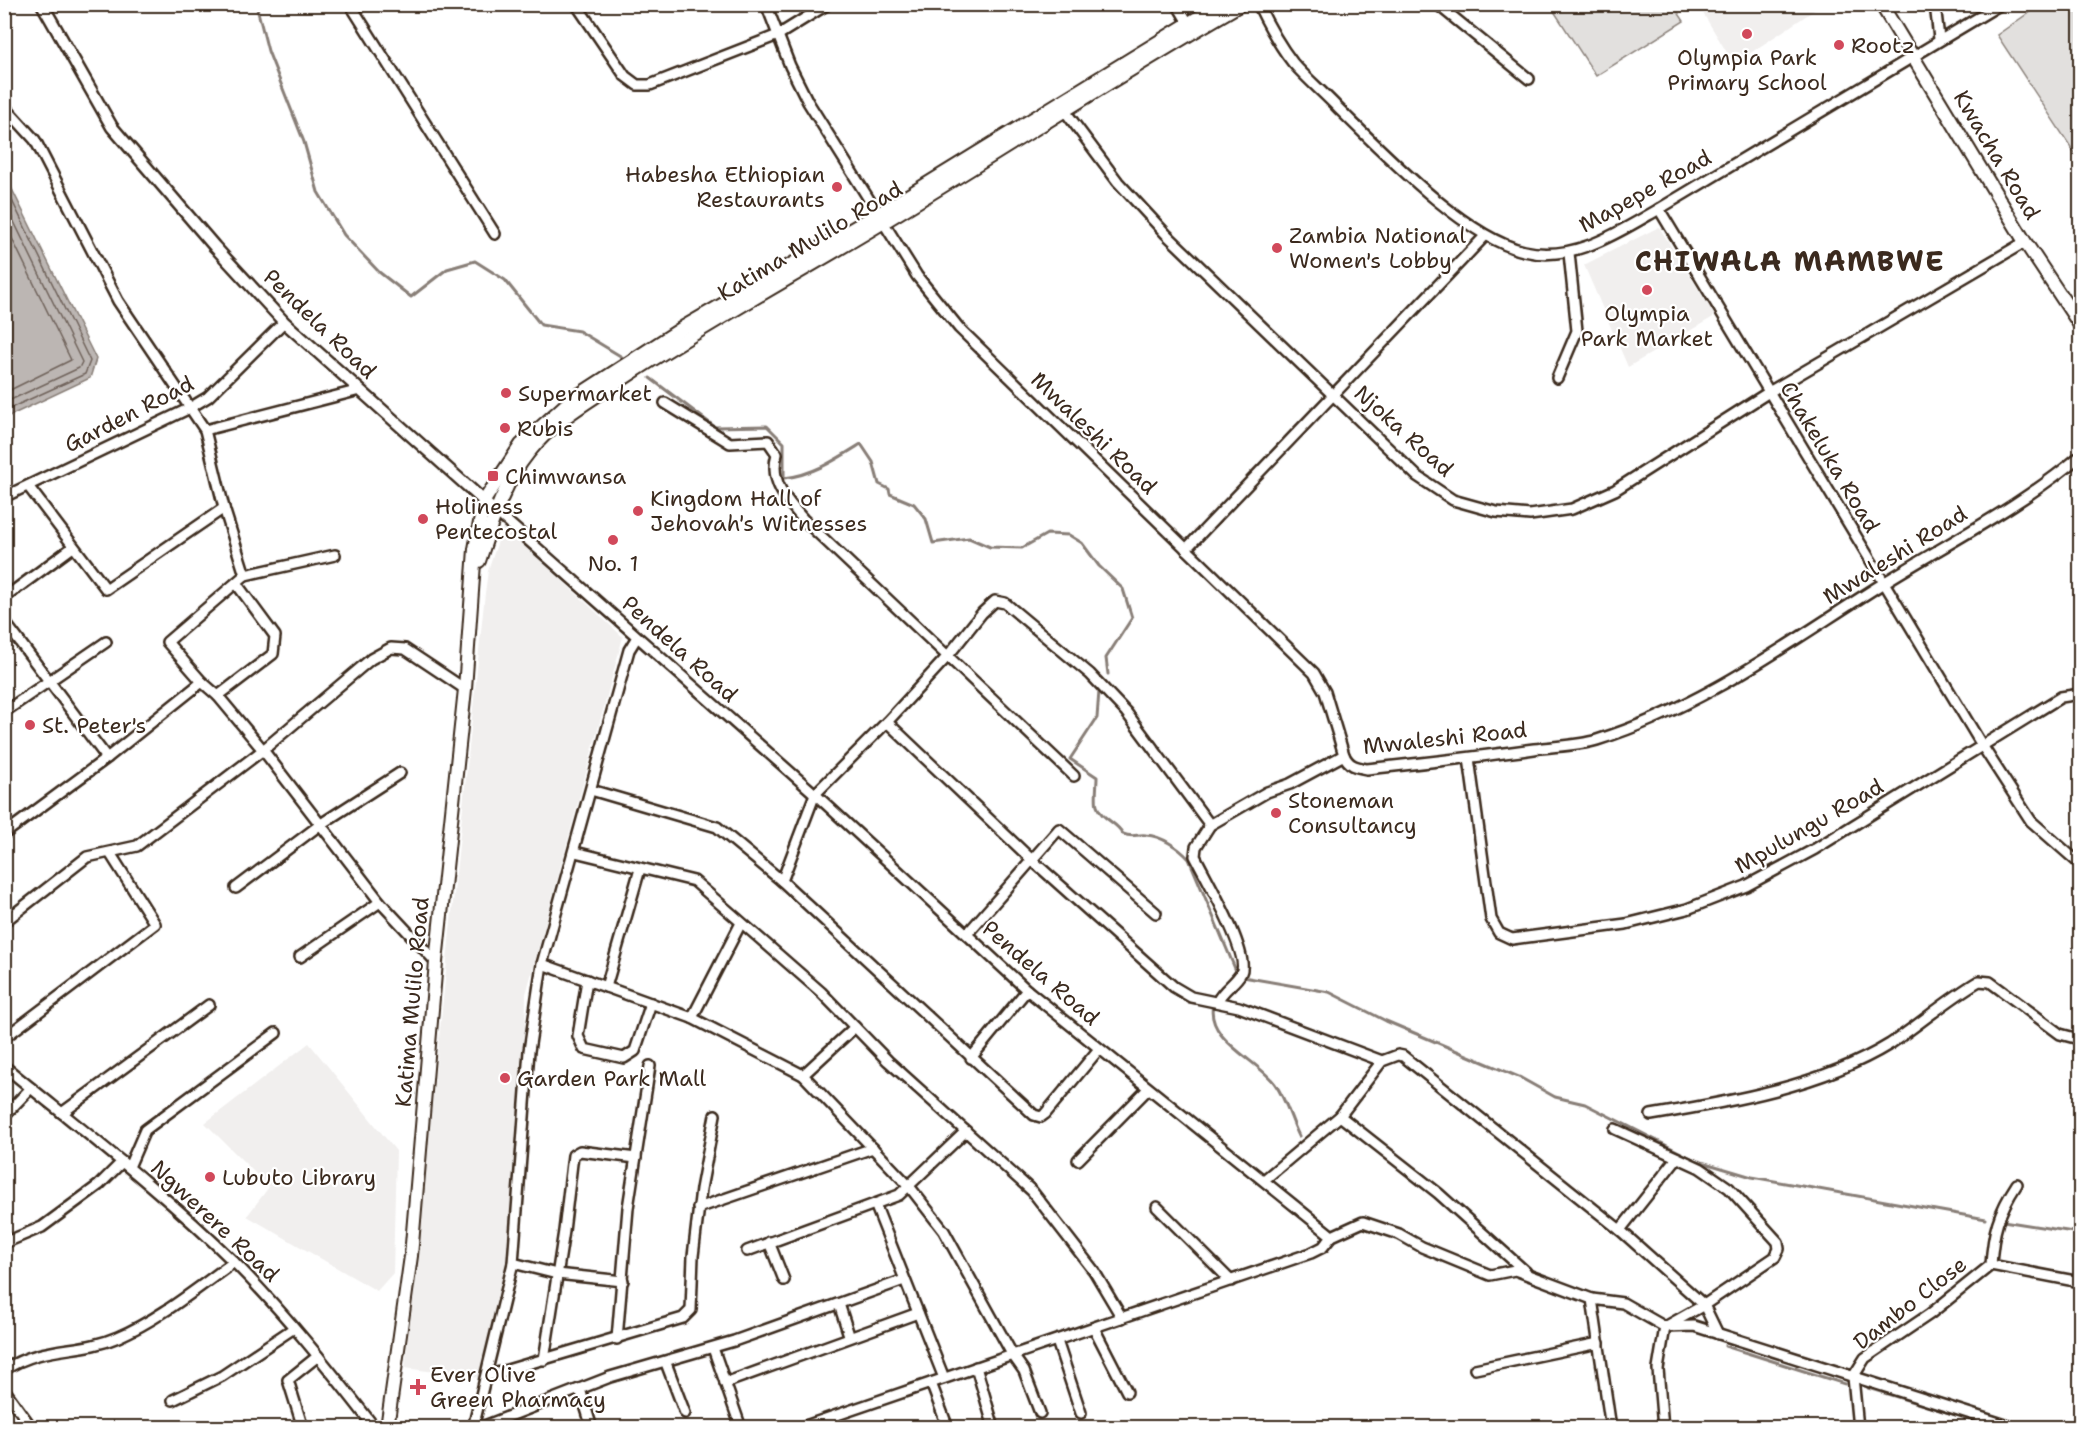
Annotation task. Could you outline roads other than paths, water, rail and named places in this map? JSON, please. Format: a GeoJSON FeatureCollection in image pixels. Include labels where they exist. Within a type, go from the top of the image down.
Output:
{"type":"FeatureCollection","features":[{"type":"Feature","properties":{"kind":"main road","name":"Katima Mulilo Road"},"geometry":{"type":"LineString","coordinates":[[472,579],[495,510],[529,452],[577,408],[1191,27],[1220,4]]}},
{"type":"Feature","properties":{"kind":"main road","name":"Katima Mulilo Road"},"geometry":{"type":"LineString","coordinates":[[1191,27],[1241,4]]}},
{"type":"Feature","properties":{"kind":"main road","name":"Kwacha Road"},"geometry":{"type":"LineString","coordinates":[[1881,4],[2025,242],[2080,325]]}},
{"type":"Feature","properties":{"kind":"main road","name":"Katima Mulilo Road"},"geometry":{"type":"LineString","coordinates":[[387,1428],[411,1256],[436,962],[465,689],[472,579],[484,501],[521,445],[543,422],[571,400],[684,327],[881,218]]}},
{"type":"Feature","properties":{"kind":"street","name":"Pendela Road"},"geometry":{"type":"LineString","coordinates":[[42,4],[112,127],[284,322],[815,794],[1027,990],[1332,1236]]}},
{"type":"Feature","properties":{"kind":"street"},"geometry":{"type":"LineString","coordinates":[[350,4],[495,234]]}},
{"type":"Feature","properties":{"kind":"street"},"geometry":{"type":"LineString","coordinates":[[576,4],[625,75],[637,85],[667,81],[778,35],[828,4]]}},
{"type":"Feature","properties":{"kind":"street","name":"Mwaleshi Road"},"geometry":{"type":"LineString","coordinates":[[765,4],[790,66],[808,102],[917,276],[959,328],[1314,673],[1324,692],[1348,763],[1367,769],[1594,741],[1650,721],[1722,686],[1883,584],[2009,508],[2051,481],[2080,456]]}},
{"type":"Feature","properties":{"kind":"street"},"geometry":{"type":"LineString","coordinates":[[1177,4],[1191,27]]}},
{"type":"Feature","properties":{"kind":"street","name":"Mapepe Road"},"geometry":{"type":"LineString","coordinates":[[1258,4],[1270,31],[1294,63],[1373,142],[1459,218],[1485,236],[1524,252],[1569,253],[1612,236],[1659,209],[1939,39],[2001,4]]}},
{"type":"Feature","properties":{"kind":"street"},"geometry":{"type":"LineString","coordinates":[[1437,4],[1528,79]]}},
{"type":"Feature","properties":{"kind":"street"},"geometry":{"type":"LineString","coordinates":[[1935,4],[1939,39]]}},
{"type":"Feature","properties":{"kind":"street"},"geometry":{"type":"LineString","coordinates":[[4,106],[35,140],[99,267],[188,409],[204,430],[224,508],[245,575]]}},
{"type":"Feature","properties":{"kind":"street","name":"Njoka Road"},"geometry":{"type":"LineString","coordinates":[[1062,108],[1118,182],[1166,234],[1417,476],[1453,500],[1496,512],[1530,515],[1572,509],[1615,490],[1769,392],[2025,242]]}},
{"type":"Feature","properties":{"kind":"street","name":"Chakeluka Road"},"geometry":{"type":"LineString","coordinates":[[1659,209],[1983,747],[2031,820],[2080,864]]}},
{"type":"Feature","properties":{"kind":"street"},"geometry":{"type":"LineString","coordinates":[[1186,549],[1335,396],[1485,236]]}},
{"type":"Feature","properties":{"kind":"street"},"geometry":{"type":"LineString","coordinates":[[1557,378],[1577,332],[1569,253]]}},
{"type":"Feature","properties":{"kind":"street","name":"Garden Road"},"geometry":{"type":"LineString","coordinates":[[4,497],[188,409],[207,397],[284,322]]}},
{"type":"Feature","properties":{"kind":"street"},"geometry":{"type":"LineString","coordinates":[[204,430],[360,390]]}},
{"type":"Feature","properties":{"kind":"street"},"geometry":{"type":"LineString","coordinates":[[664,403],[730,443],[768,441],[777,454],[774,465],[781,494],[803,519],[1074,776]]}},
{"type":"Feature","properties":{"kind":"street"},"geometry":{"type":"LineString","coordinates":[[28,486],[106,589],[224,508]]}},
{"type":"Feature","properties":{"kind":"street"},"geometry":{"type":"LineString","coordinates":[[4,598],[73,547]]}},
{"type":"Feature","properties":{"kind":"street"},"geometry":{"type":"LineString","coordinates":[[335,555],[245,575],[167,642],[202,682],[218,696],[263,750],[381,903],[436,962]]}},
{"type":"Feature","properties":{"kind":"street"},"geometry":{"type":"LineString","coordinates":[[218,696],[273,654],[275,636],[236,584]]}},
{"type":"Feature","properties":{"kind":"street"},"geometry":{"type":"LineString","coordinates":[[782,881],[815,794],[887,722],[946,657],[981,613],[995,600],[1005,603],[1090,674],[1126,712],[1210,825]]}},
{"type":"Feature","properties":{"kind":"street"},"geometry":{"type":"LineString","coordinates":[[4,621],[50,679],[107,758]]}},
{"type":"Feature","properties":{"kind":"street"},"geometry":{"type":"LineString","coordinates":[[473,1428],[513,1263],[529,1051],[542,964],[575,852],[629,650],[636,637]]}},
{"type":"Feature","properties":{"kind":"street"},"geometry":{"type":"LineString","coordinates":[[4,712],[105,642]]}},
{"type":"Feature","properties":{"kind":"street"},"geometry":{"type":"LineString","coordinates":[[4,922],[87,857],[137,846],[263,750],[371,659],[391,648],[405,649],[465,689]]}},
{"type":"Feature","properties":{"kind":"street"},"geometry":{"type":"LineString","coordinates":[[4,834],[107,758],[202,682]]}},
{"type":"Feature","properties":{"kind":"street","name":"Mpulungu Road"},"geometry":{"type":"LineString","coordinates":[[1469,758],[1491,919],[1499,933],[1512,939],[1626,924],[1687,909],[1746,886],[1815,849],[2061,698],[2080,694]]}},
{"type":"Feature","properties":{"kind":"street"},"geometry":{"type":"LineString","coordinates":[[887,722],[1033,861],[1174,987],[1191,997],[1239,1007],[1382,1061]]}},
{"type":"Feature","properties":{"kind":"street"},"geometry":{"type":"LineString","coordinates":[[1217,1002],[1222,991],[1241,972],[1243,964],[1237,942],[1195,856],[1196,847],[1210,825],[1267,792],[1290,784],[1344,755]]}},
{"type":"Feature","properties":{"kind":"street"},"geometry":{"type":"LineString","coordinates":[[236,888],[321,824],[400,773]]}},
{"type":"Feature","properties":{"kind":"street"},"geometry":{"type":"LineString","coordinates":[[591,790],[717,827],[782,881],[1034,1115],[1041,1117],[1099,1049]]}},
{"type":"Feature","properties":{"kind":"street"},"geometry":{"type":"LineString","coordinates":[[967,934],[1059,829],[1156,913]]}},
{"type":"Feature","properties":{"kind":"street"},"geometry":{"type":"LineString","coordinates":[[575,852],[694,881],[821,992],[888,1061],[1032,1191],[1094,1271],[1122,1318]]}},
{"type":"Feature","properties":{"kind":"street"},"geometry":{"type":"LineString","coordinates":[[4,1038],[155,924],[110,853]]}},
{"type":"Feature","properties":{"kind":"street"},"geometry":{"type":"LineString","coordinates":[[606,987],[640,869]]}},
{"type":"Feature","properties":{"kind":"street"},"geometry":{"type":"LineString","coordinates":[[300,957],[381,903]]}},
{"type":"Feature","properties":{"kind":"street"},"geometry":{"type":"LineString","coordinates":[[692,1018],[741,923]]}},
{"type":"Feature","properties":{"kind":"street"},"geometry":{"type":"LineString","coordinates":[[542,964],[692,1018],[803,1075],[909,1186],[944,1231],[1012,1354],[1024,1371],[1040,1413]]}},
{"type":"Feature","properties":{"kind":"street"},"geometry":{"type":"LineString","coordinates":[[587,980],[578,1036],[584,1049],[624,1058],[629,1056],[635,1051],[651,1003]]}},
{"type":"Feature","properties":{"kind":"street"},"geometry":{"type":"LineString","coordinates":[[1651,1115],[1788,1085],[1837,1071],[1889,1044],[1979,981],[1989,982],[2060,1034],[2075,1038],[2080,1035]]}},
{"type":"Feature","properties":{"kind":"street"},"geometry":{"type":"LineString","coordinates":[[971,1058],[1027,990]]}},
{"type":"Feature","properties":{"kind":"street"},"geometry":{"type":"LineString","coordinates":[[62,1113],[209,1005]]}},
{"type":"Feature","properties":{"kind":"street"},"geometry":{"type":"LineString","coordinates":[[803,1075],[855,1027]]}},
{"type":"Feature","properties":{"kind":"street"},"geometry":{"type":"LineString","coordinates":[[4,1243],[42,1227],[99,1185],[125,1164],[146,1130],[276,1033]]}},
{"type":"Feature","properties":{"kind":"street"},"geometry":{"type":"LineString","coordinates":[[1264,1180],[1340,1116],[1382,1061],[1398,1055],[1403,1056],[1620,1230],[1704,1305],[1718,1334]]}},
{"type":"Feature","properties":{"kind":"street","name":"Ngwerere Road"},"geometry":{"type":"LineString","coordinates":[[4,1066],[125,1164],[234,1262],[318,1356],[375,1428]]}},
{"type":"Feature","properties":{"kind":"street"},"geometry":{"type":"LineString","coordinates":[[617,1339],[628,1208],[650,1066]]}},
{"type":"Feature","properties":{"kind":"street"},"geometry":{"type":"LineString","coordinates":[[4,1116],[31,1088]]}},
{"type":"Feature","properties":{"kind":"street"},"geometry":{"type":"LineString","coordinates":[[1078,1160],[1148,1089]]}},
{"type":"Feature","properties":{"kind":"street"},"geometry":{"type":"LineString","coordinates":[[487,1376],[683,1318],[691,1310],[693,1256],[715,1115]]}},
{"type":"Feature","properties":{"kind":"street"},"geometry":{"type":"LineString","coordinates":[[1340,1116],[1438,1193],[1530,1275]]}},
{"type":"Feature","properties":{"kind":"street"},"geometry":{"type":"LineString","coordinates":[[1615,1129],[1700,1168],[1729,1188],[1778,1242],[1779,1249],[1775,1257],[1704,1305],[1665,1326]]}},
{"type":"Feature","properties":{"kind":"street"},"geometry":{"type":"LineString","coordinates":[[747,1251],[899,1195],[966,1131]]}},
{"type":"Feature","properties":{"kind":"street"},"geometry":{"type":"LineString","coordinates":[[699,1208],[873,1148]]}},
{"type":"Feature","properties":{"kind":"street"},"geometry":{"type":"LineString","coordinates":[[544,1360],[573,1155],[580,1151],[636,1158]]}},
{"type":"Feature","properties":{"kind":"street"},"geometry":{"type":"LineString","coordinates":[[1620,1230],[1677,1158]]}},
{"type":"Feature","properties":{"kind":"street"},"geometry":{"type":"LineString","coordinates":[[1991,1266],[1993,1240],[2000,1210],[2017,1184]]}},
{"type":"Feature","properties":{"kind":"street"},"geometry":{"type":"LineString","coordinates":[[875,1204],[944,1378]]}},
{"type":"Feature","properties":{"kind":"street"},"geometry":{"type":"LineString","coordinates":[[1157,1207],[1231,1281]]}},
{"type":"Feature","properties":{"kind":"street"},"geometry":{"type":"LineString","coordinates":[[799,1428],[1311,1253],[1323,1247],[1332,1236],[1364,1222],[1399,1234],[1422,1247],[1490,1275],[1515,1270],[1592,1299],[1623,1303],[1665,1326],[1694,1326],[2015,1428]]}},
{"type":"Feature","properties":{"kind":"street"},"geometry":{"type":"LineString","coordinates":[[769,1242],[784,1280]]}},
{"type":"Feature","properties":{"kind":"street"},"geometry":{"type":"LineString","coordinates":[[4,1370],[40,1352],[80,1347],[116,1338],[149,1322],[234,1262]]}},
{"type":"Feature","properties":{"kind":"street"},"geometry":{"type":"LineString","coordinates":[[513,1263],[557,1274],[623,1281]]}},
{"type":"Feature","properties":{"kind":"street","name":"Dambo Close"},"geometry":{"type":"LineString","coordinates":[[1858,1428],[1853,1377],[1865,1358],[1930,1314],[1991,1266],[2080,1282]]}},
{"type":"Feature","properties":{"kind":"street"},"geometry":{"type":"LineString","coordinates":[[479,1428],[580,1389],[666,1363],[904,1280]]}},
{"type":"Feature","properties":{"kind":"street"},"geometry":{"type":"LineString","coordinates":[[1592,1299],[1611,1428]]}},
{"type":"Feature","properties":{"kind":"street"},"geometry":{"type":"LineString","coordinates":[[839,1304],[849,1335]]}},
{"type":"Feature","properties":{"kind":"street"},"geometry":{"type":"LineString","coordinates":[[725,1383],[849,1335],[918,1312]]}},
{"type":"Feature","properties":{"kind":"street"},"geometry":{"type":"LineString","coordinates":[[1664,1428],[1658,1369],[1665,1326]]}},
{"type":"Feature","properties":{"kind":"street"},"geometry":{"type":"LineString","coordinates":[[173,1400],[222,1376],[294,1328]]}},
{"type":"Feature","properties":{"kind":"street"},"geometry":{"type":"LineString","coordinates":[[1094,1328],[1127,1392]]}},
{"type":"Feature","properties":{"kind":"street"},"geometry":{"type":"LineString","coordinates":[[1057,1341],[1081,1413]]}},
{"type":"Feature","properties":{"kind":"street"},"geometry":{"type":"LineString","coordinates":[[1475,1368],[1599,1343]]}},
{"type":"Feature","properties":{"kind":"street"},"geometry":{"type":"LineString","coordinates":[[713,1347],[741,1428]]}},
{"type":"Feature","properties":{"kind":"street"},"geometry":{"type":"LineString","coordinates":[[303,1428],[288,1380],[318,1356]]}},
{"type":"Feature","properties":{"kind":"street"},"geometry":{"type":"LineString","coordinates":[[666,1363],[685,1413]]}},
{"type":"Feature","properties":{"kind":"street"},"geometry":{"type":"LineString","coordinates":[[976,1367],[994,1428]]}},
{"type":"Feature","properties":{"kind":"street"},"geometry":{"type":"LineString","coordinates":[[931,1383],[948,1428]]}},
{"type":"Feature","properties":{"kind":"street"},"geometry":{"type":"LineString","coordinates":[[4,1389],[32,1428]]}},
{"type":"Feature","properties":{"kind":"street"},"geometry":{"type":"LineString","coordinates":[[580,1389],[592,1428]]}},
{"type":"Feature","properties":{"kind":"water"},"geometry":{"type":"Polygon","coordinates":[[[4,173],[96,359],[90,378],[5,418],[4,173]]]}},
{"type":"Feature","properties":{"kind":"waterway"},"geometry":{"type":"LineString","coordinates":[[256,4],[268,51],[304,142],[318,192],[344,235],[379,272],[411,297],[447,269],[475,261],[505,280],[541,325],[579,331],[622,357]]}},
{"type":"Feature","properties":{"kind":"waterway"},"geometry":{"type":"LineString","coordinates":[[650,378],[715,427],[767,426],[784,443],[784,478],[815,470],[861,444],[873,462],[879,484],[889,489],[890,494],[914,504],[926,519],[933,543],[969,538],[990,547],[1022,548],[1047,534],[1069,535],[1082,543],[1099,566],[1123,589],[1132,618],[1106,658],[1108,674]]}},
{"type":"Feature","properties":{"kind":"waterway"},"geometry":{"type":"LineString","coordinates":[[1099,691],[1097,718],[1070,759],[1097,777],[1097,806],[1123,834],[1146,835],[1164,840],[1189,859],[1236,971],[1215,996]]}},
{"type":"Feature","properties":{"kind":"waterway"},"geometry":{"type":"LineString","coordinates":[[1243,977],[1329,992],[1386,1021],[1521,1078],[1555,1097],[1585,1104],[1695,1160],[1752,1177],[1986,1219]]}},
{"type":"Feature","properties":{"kind":"waterway"},"geometry":{"type":"LineString","coordinates":[[1213,1004],[1213,1017],[1224,1039],[1275,1084],[1299,1136]]}},
{"type":"Feature","properties":{"kind":"waterway"},"geometry":{"type":"LineString","coordinates":[[2003,1221],[2080,1233]]}},
{"type":"Feature","properties":{"kind":"waterway"},"geometry":{"type":"LineString","coordinates":[[1725,1346],[1845,1384]]}},
{"type":"Feature","properties":{"kind":"waterway"},"geometry":{"type":"LineString","coordinates":[[1868,1388],[1956,1415]]}},
{"type":"Feature","properties":{"kind":"waterway"},"geometry":{"type":"LineString","coordinates":[[1966,1418],[1995,1426]]}},
{"type":"Feature","properties":{"kind":"place","name":"Olympia Park Primary School"},"geometry":{"type":"Point","coordinates":[1747,34]}},
{"type":"Feature","properties":{"kind":"place","name":"Rootz"},"geometry":{"type":"Point","coordinates":[1839,45]}},
{"type":"Feature","properties":{"kind":"place","name":"Habesha Ethiopian Restaurants"},"geometry":{"type":"Point","coordinates":[837,187]}},
{"type":"Feature","properties":{"kind":"place","name":"Zambia National Women's Lobby"},"geometry":{"type":"Point","coordinates":[1277,248]}},
{"type":"Feature","properties":{"kind":"place","name":"Olympia Park Market"},"geometry":{"type":"Point","coordinates":[1647,290]}},
{"type":"Feature","properties":{"kind":"place","name":"Supermarket"},"geometry":{"type":"Point","coordinates":[506,393]}},
{"type":"Feature","properties":{"kind":"place","name":"Rubis"},"geometry":{"type":"Point","coordinates":[505,428]}},
{"type":"Feature","properties":{"kind":"place","name":"Chimwansa"},"geometry":{"type":"Point","coordinates":[493,476]}},
{"type":"Feature","properties":{"kind":"place","name":"Kingdom Hall of Jehovah's Witnesses"},"geometry":{"type":"Point","coordinates":[638,511]}},
{"type":"Feature","properties":{"kind":"place","name":"Holiness Pentecostal"},"geometry":{"type":"Point","coordinates":[423,519]}},
{"type":"Feature","properties":{"kind":"place","name":"No. 1"},"geometry":{"type":"Point","coordinates":[613,540]}},
{"type":"Feature","properties":{"kind":"place","name":"St. Peter's"},"geometry":{"type":"Point","coordinates":[30,725]}},
{"type":"Feature","properties":{"kind":"place","name":"Stoneman Consultancy"},"geometry":{"type":"Point","coordinates":[1276,813]}},
{"type":"Feature","properties":{"kind":"place","name":"Garden Park Mall"},"geometry":{"type":"Point","coordinates":[505,1078]}},
{"type":"Feature","properties":{"kind":"place","name":"Lubuto Library"},"geometry":{"type":"Point","coordinates":[210,1177]}},
{"type":"Feature","properties":{"kind":"place","name":"Ever Olive Green Pharmacy"},"geometry":{"type":"Point","coordinates":[418,1387]}},
{"type":"Feature","properties":{"kind":"district","name":"CHIWALA MAMBWE"},"geometry":{"type":"Point","coordinates":[1790,261]}}]}
